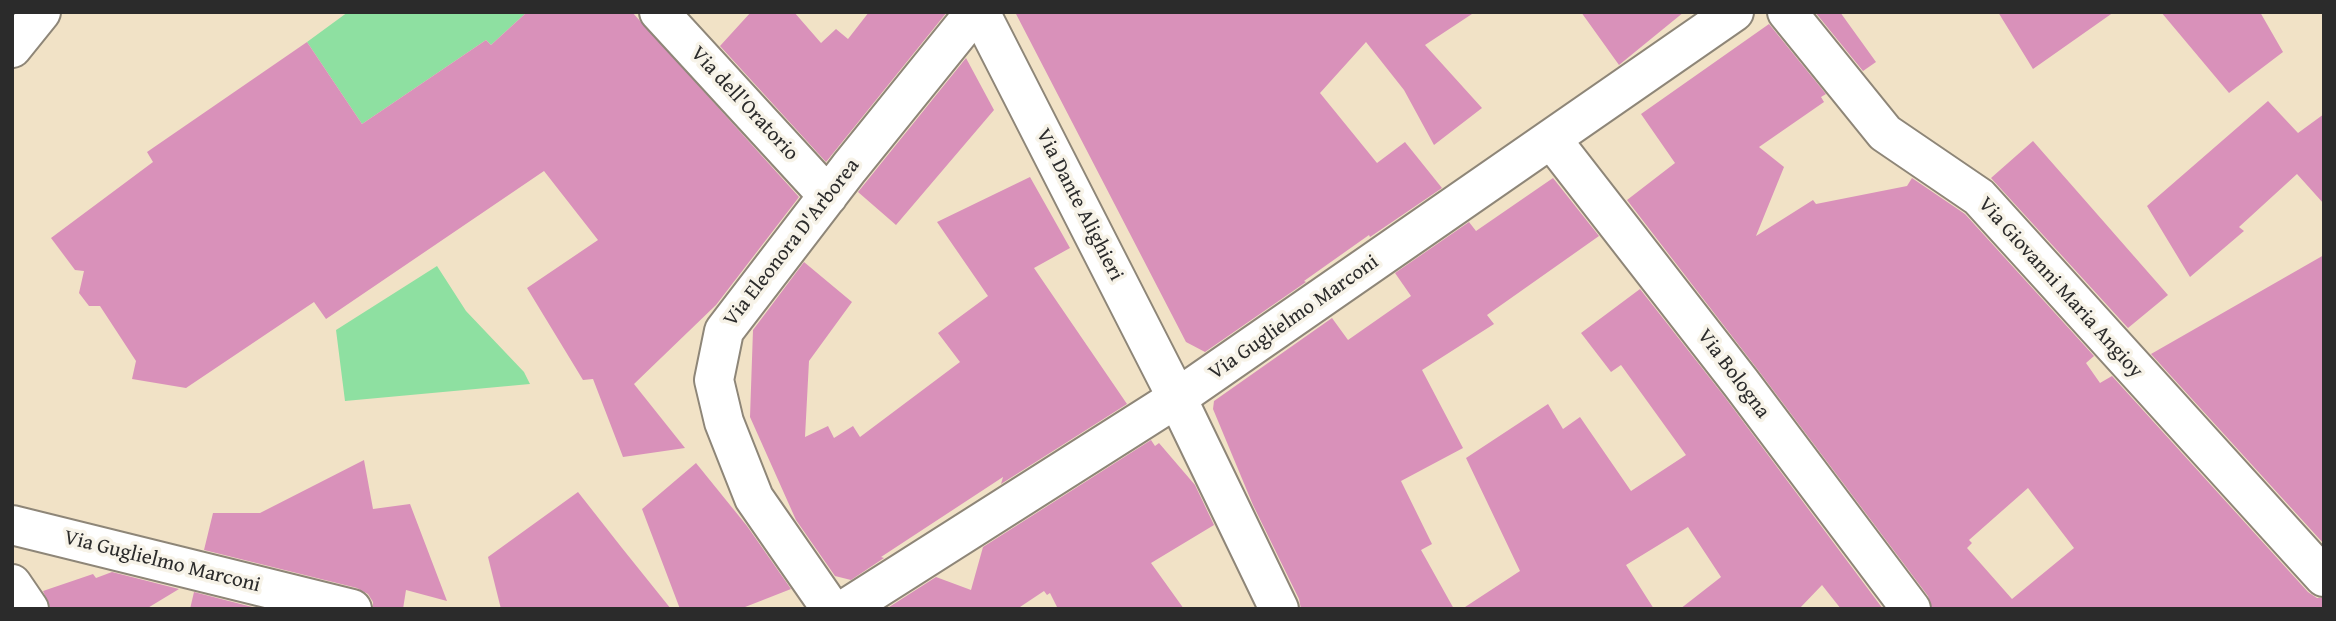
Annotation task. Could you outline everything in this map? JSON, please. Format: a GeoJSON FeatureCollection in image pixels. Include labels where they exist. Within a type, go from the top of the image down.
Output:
{"type":"FeatureCollection","features":[{"type":"Feature","properties":{"kind":"street"},"geometry":{"type":"LineString","coordinates":[[12,48],[41,12]]}},
{"type":"Feature","properties":{"kind":"street","name":"Via dell'Oratorio"},"geometry":{"type":"LineString","coordinates":[[659,12],[828,196]]}},
{"type":"Feature","properties":{"kind":"street","name":"Via Eleonora D'Arborea"},"geometry":{"type":"LineString","coordinates":[[831,609],[754,498],[724,422],[715,380],[724,331],[828,196],[978,12]]}},
{"type":"Feature","properties":{"kind":"street","name":"Via Dante Alighieri"},"geometry":{"type":"LineString","coordinates":[[978,12],[1177,398],[1279,609]]}},
{"type":"Feature","properties":{"kind":"street","name":"Via Guglielmo Marconi"},"geometry":{"type":"LineString","coordinates":[[845,609],[1177,398],[1734,12]]}},
{"type":"Feature","properties":{"kind":"street","name":"Via Giovanni Maria Angioy"},"geometry":{"type":"LineString","coordinates":[[1787,12],[1885,134],[1979,197],[2324,577]]}},
{"type":"Feature","properties":{"kind":"street","name":"Via Bologna"},"geometry":{"type":"LineString","coordinates":[[1552,140],[1741,383],[1911,609]]}},
{"type":"Feature","properties":{"kind":"street","name":"Via Guglielmo Marconi"},"geometry":{"type":"LineString","coordinates":[[12,525],[352,609]]}},
{"type":"Feature","properties":{"kind":"street"},"geometry":{"type":"LineString","coordinates":[[12,584],[29,609]]}},
{"type":"Feature","properties":{"kind":"green space"},"geometry":{"type":"Polygon","coordinates":[[[348,12],[527,12],[491,45],[486,40],[362,124],[307,42],[348,12]]]}},
{"type":"Feature","properties":{"kind":"green space"},"geometry":{"type":"Polygon","coordinates":[[[437,266],[466,311],[524,372],[530,384],[345,401],[336,330],[437,266]]]}},
{"type":"Feature","properties":{"kind":"building"},"geometry":{"type":"Polygon","coordinates":[[[527,12],[632,12],[799,197],[716,305],[634,384],[685,448],[623,457],[593,379],[583,380],[527,288],[598,240],[544,171],[326,319],[314,302],[186,388],[132,379],[136,361],[100,306],[89,306],[79,293],[84,271],[75,270],[51,238],[153,162],[147,152],[307,42],[362,124],[486,40],[491,45],[527,12]]]}},
{"type":"Feature","properties":{"kind":"building"},"geometry":{"type":"Polygon","coordinates":[[[751,12],[794,12],[821,43],[836,29],[848,39],[869,12],[947,12],[826,162],[720,46],[751,12]]]}},
{"type":"Feature","properties":{"kind":"building"},"geometry":{"type":"Polygon","coordinates":[[[1015,12],[1475,12],[1425,45],[1482,108],[1434,145],[1404,90],[1366,42],[1320,93],[1377,163],[1405,142],[1442,188],[1370,237],[1369,235],[1205,352],[1186,342],[1015,12]]]}},
{"type":"Feature","properties":{"kind":"building"},"geometry":{"type":"Polygon","coordinates":[[[1581,12],[1684,12],[1619,65],[1581,12]]]}},
{"type":"Feature","properties":{"kind":"building"},"geometry":{"type":"Polygon","coordinates":[[[1815,12],[1840,12],[1876,62],[1863,71],[1815,12]]]}},
{"type":"Feature","properties":{"kind":"building"},"geometry":{"type":"Polygon","coordinates":[[[1998,12],[2114,12],[2033,69],[1998,12]]]}},
{"type":"Feature","properties":{"kind":"building"},"geometry":{"type":"Polygon","coordinates":[[[2161,12],[2260,12],[2283,52],[2229,93],[2161,12]]]}},
{"type":"Feature","properties":{"kind":"building"},"geometry":{"type":"Polygon","coordinates":[[[1769,24],[1826,94],[1821,97],[1824,102],[1759,147],[1784,167],[1756,236],[1813,200],[1816,204],[1907,186],[1912,178],[1965,214],[2094,356],[2086,363],[2100,383],[2112,376],[2308,592],[2317,598],[2324,598],[2324,609],[1932,609],[1928,596],[1627,200],[1675,163],[1641,114],[1769,24]],[[2028,488],[1969,540],[1972,543],[1967,548],[2012,599],[2074,548],[2028,488]]]}},
{"type":"Feature","properties":{"kind":"building"},"geometry":{"type":"Polygon","coordinates":[[[966,58],[994,110],[896,225],[858,192],[966,58]]]}},
{"type":"Feature","properties":{"kind":"building"},"geometry":{"type":"Polygon","coordinates":[[[2268,101],[2298,133],[2324,114],[2324,204],[2297,174],[2239,227],[2244,231],[2190,277],[2147,206],[2268,101]]]}},
{"type":"Feature","properties":{"kind":"building"},"geometry":{"type":"Polygon","coordinates":[[[2033,141],[2168,295],[2128,328],[1991,178],[2033,141]]]}},
{"type":"Feature","properties":{"kind":"building"},"geometry":{"type":"Polygon","coordinates":[[[1030,177],[1070,248],[1034,268],[1127,404],[1001,484],[1003,477],[881,557],[884,558],[851,580],[835,576],[796,520],[750,417],[753,330],[804,262],[852,302],[809,361],[805,437],[828,426],[834,438],[853,426],[860,437],[960,362],[938,333],[988,296],[937,222],[1030,177]]]}},
{"type":"Feature","properties":{"kind":"building"},"geometry":{"type":"Polygon","coordinates":[[[1553,178],[1599,236],[1487,315],[1494,324],[1422,370],[1463,448],[1401,481],[1432,544],[1421,550],[1454,609],[1301,609],[1299,599],[1253,505],[1213,409],[1214,401],[1332,318],[1348,340],[1411,296],[1395,273],[1469,222],[1476,231],[1553,178]]]}},
{"type":"Feature","properties":{"kind":"building"},"geometry":{"type":"Polygon","coordinates":[[[2324,255],[2324,544],[2151,354],[2324,255]]]}},
{"type":"Feature","properties":{"kind":"building"},"geometry":{"type":"Polygon","coordinates":[[[1640,289],[1724,396],[1883,609],[1841,609],[1822,585],[1799,609],[1680,609],[1721,577],[1688,527],[1626,565],[1654,609],[1462,609],[1520,571],[1466,458],[1548,404],[1563,429],[1580,417],[1631,491],[1686,455],[1621,365],[1611,372],[1581,333],[1640,289]]]}},
{"type":"Feature","properties":{"kind":"building"},"geometry":{"type":"Polygon","coordinates":[[[1151,440],[1155,446],[1159,443],[1195,485],[1214,525],[1151,563],[1184,609],[1058,609],[1050,593],[1047,595],[1044,591],[1017,609],[886,609],[936,577],[971,590],[983,547],[1151,440]]]}},
{"type":"Feature","properties":{"kind":"building"},"geometry":{"type":"Polygon","coordinates":[[[364,460],[373,509],[410,504],[447,601],[406,590],[403,609],[373,609],[373,602],[368,594],[357,588],[204,550],[213,513],[260,513],[364,460]]]}},
{"type":"Feature","properties":{"kind":"building"},"geometry":{"type":"Polygon","coordinates":[[[696,463],[747,526],[791,589],[740,609],[680,609],[642,509],[696,463]]]}},
{"type":"Feature","properties":{"kind":"building"},"geometry":{"type":"Polygon","coordinates":[[[578,492],[671,609],[501,609],[488,557],[578,492]]]}},
{"type":"Feature","properties":{"kind":"building"},"geometry":{"type":"Polygon","coordinates":[[[112,572],[179,589],[146,609],[51,609],[43,591],[93,574],[96,578],[112,572]]]}},
{"type":"Feature","properties":{"kind":"building"},"geometry":{"type":"Polygon","coordinates":[[[194,592],[260,609],[190,609],[194,592]]]}}]}
